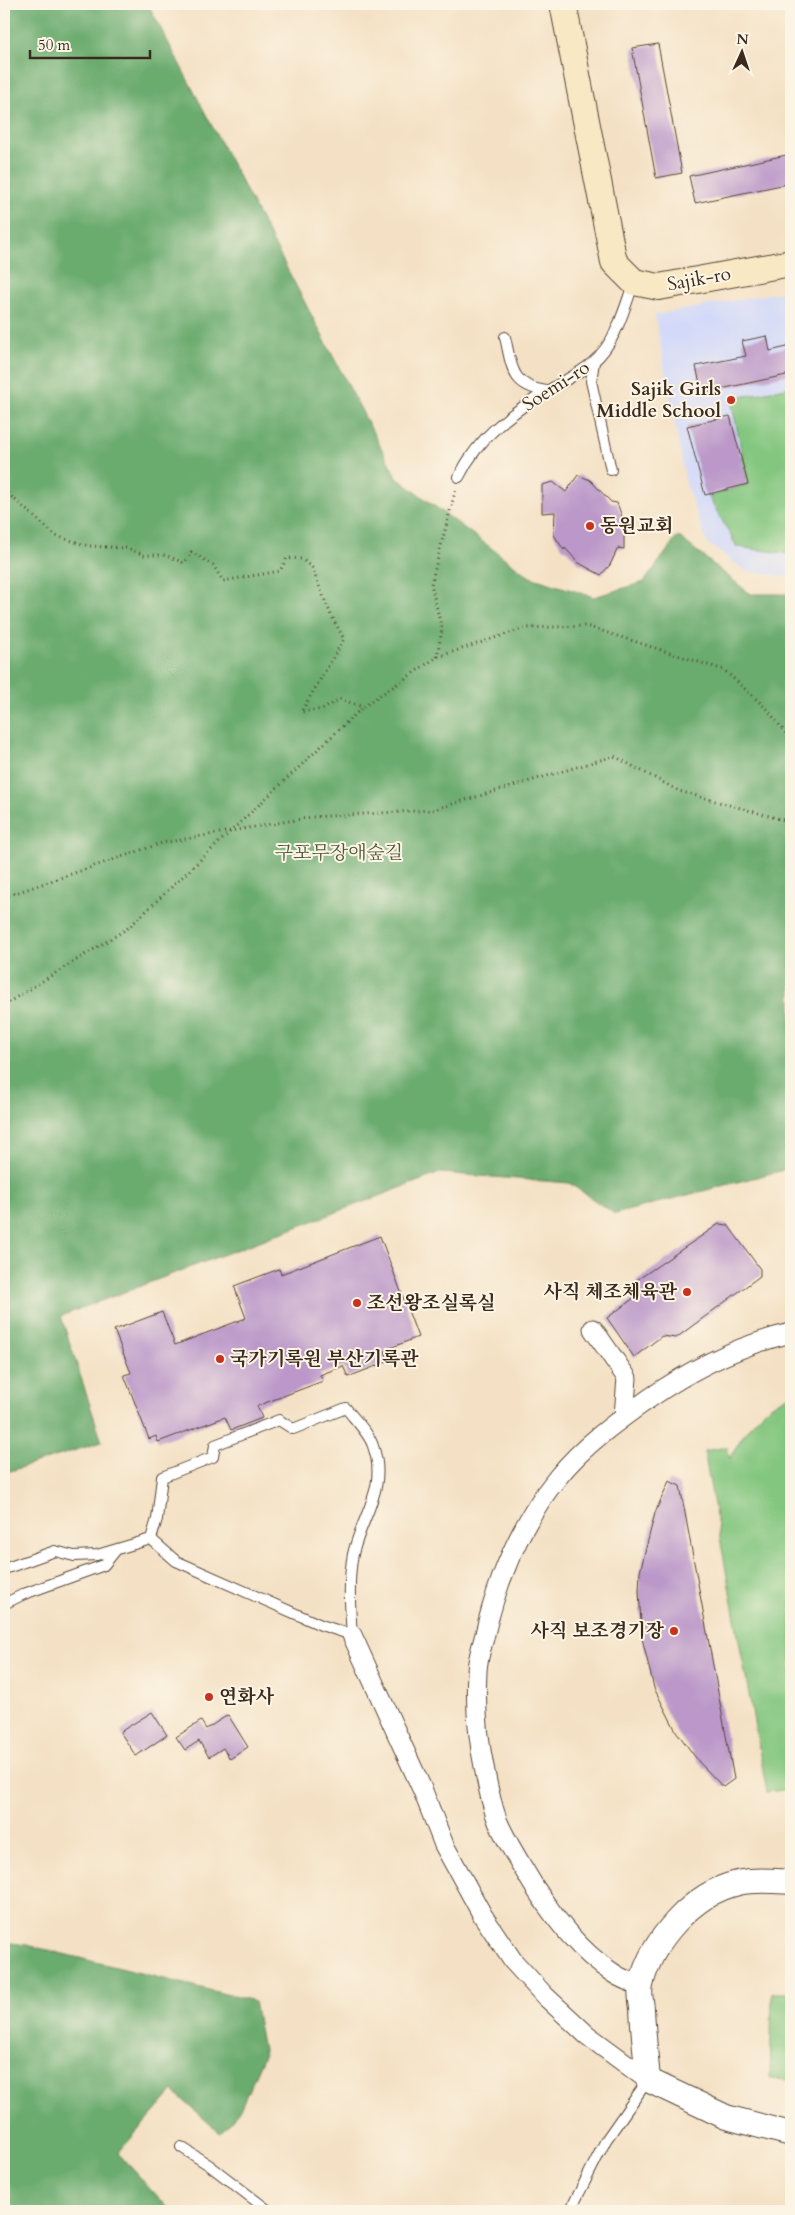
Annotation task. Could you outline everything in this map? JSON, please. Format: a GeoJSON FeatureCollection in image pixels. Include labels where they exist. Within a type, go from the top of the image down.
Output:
{"type":"FeatureCollection","features":[{"type":"Feature","properties":{"kind":"main road"},"geometry":{"type":"LineString","coordinates":[[563,4],[614,262],[634,282]]}},
{"type":"Feature","properties":{"kind":"main road","name":"Sajik-ro"},"geometry":{"type":"LineString","coordinates":[[634,282],[660,286],[791,263]]}},
{"type":"Feature","properties":{"kind":"street"},"geometry":{"type":"LineString","coordinates":[[593,1329],[627,1378],[624,1416]]}},
{"type":"Feature","properties":{"kind":"street"},"geometry":{"type":"LineString","coordinates":[[640,1986],[613,1973],[585,1950],[558,1921],[529,1879],[497,1820],[480,1748],[476,1710],[477,1670],[486,1628],[498,1582],[514,1547],[558,1478],[586,1447],[624,1416],[695,1369],[768,1338],[791,1333]]}},
{"type":"Feature","properties":{"kind":"street"},"geometry":{"type":"LineString","coordinates":[[352,1634],[423,1791],[444,1845],[483,1916],[513,1961],[545,1996],[587,2035],[648,2080],[726,2117],[791,2134]]}},
{"type":"Feature","properties":{"kind":"street"},"geometry":{"type":"LineString","coordinates":[[648,2080],[640,1986],[650,1958],[665,1936],[685,1913],[710,1894],[737,1883],[766,1880],[791,1882]]}},
{"type":"Feature","properties":{"kind":"lane","name":"Soemi-ro"},"geometry":{"type":"LineString","coordinates":[[459,477],[468,457],[508,417],[594,362],[614,334],[634,282]]}},
{"type":"Feature","properties":{"kind":"lane"},"geometry":{"type":"LineString","coordinates":[[505,337],[513,370],[519,381],[531,389],[546,391]]}},
{"type":"Feature","properties":{"kind":"lane"},"geometry":{"type":"LineString","coordinates":[[594,362],[592,381],[611,470]]}},
{"type":"Feature","properties":{"kind":"lane"},"geometry":{"type":"LineString","coordinates":[[346,1408],[373,1445],[378,1472],[377,1491],[363,1521],[353,1555],[350,1604],[352,1634],[321,1625],[176,1561],[151,1539],[157,1519],[162,1477],[213,1457],[215,1445],[279,1420],[293,1429],[346,1408]]}},
{"type":"Feature","properties":{"kind":"lane"},"geometry":{"type":"LineString","coordinates":[[4,1569],[55,1551],[74,1556],[96,1555],[151,1539]]}},
{"type":"Feature","properties":{"kind":"lane"},"geometry":{"type":"LineString","coordinates":[[4,1604],[24,1594],[104,1565],[116,1550]]}},
{"type":"Feature","properties":{"kind":"lane"},"geometry":{"type":"LineString","coordinates":[[570,2211],[606,2140],[648,2080]]}},
{"type":"Feature","properties":{"kind":"lane"},"geometry":{"type":"LineString","coordinates":[[181,2147],[209,2165],[269,2211]]}},
{"type":"Feature","properties":{"kind":"path"},"geometry":{"type":"LineString","coordinates":[[437,657],[442,630],[432,584],[459,477]]}},
{"type":"Feature","properties":{"kind":"path"},"geometry":{"type":"LineString","coordinates":[[4,490],[56,536],[89,546],[126,548],[144,555],[166,555],[184,563],[191,552],[212,565],[223,581],[280,571],[287,558],[302,559],[312,568],[331,615],[344,639],[301,712],[323,709],[340,699],[363,707]]}},
{"type":"Feature","properties":{"kind":"path"},"geometry":{"type":"LineString","coordinates":[[4,1005],[128,928],[363,707],[437,657],[525,628],[586,626],[724,670],[767,709],[791,740]]}},
{"type":"Feature","properties":{"kind":"path"},"geometry":{"type":"LineString","coordinates":[[4,896],[162,843],[312,817],[432,810],[614,756],[679,791],[791,822]]}},
{"type":"Feature","properties":{"kind":"shaded area","name":"Sajik Girls Middle School"},"geometry":{"type":"Polygon","coordinates":[[[791,290],[791,578],[746,571],[707,543],[686,484],[655,315],[791,290]]]}},
{"type":"Feature","properties":{"kind":"green space","name":"구포무장애숲길"},"geometry":{"type":"Polygon","coordinates":[[[4,4],[148,4],[397,478],[530,577],[594,597],[644,582],[678,536],[750,594],[791,594],[791,1168],[615,1214],[569,1183],[440,1173],[61,1316],[102,1442],[4,1473],[4,4]]]}},
{"type":"Feature","properties":{"kind":"green space"},"geometry":{"type":"Polygon","coordinates":[[[791,387],[791,554],[737,547],[709,497],[748,484],[731,399],[791,387]]]}},
{"type":"Feature","properties":{"kind":"green space"},"geometry":{"type":"Polygon","coordinates":[[[791,1395],[791,1789],[767,1792],[704,1451],[727,1447],[730,1459],[754,1421],[771,1406],[791,1395]]]}},
{"type":"Feature","properties":{"kind":"green space"},"geometry":{"type":"Polygon","coordinates":[[[4,1942],[27,1945],[254,2001],[264,2055],[239,2112],[220,2133],[173,2091],[118,2153],[171,2211],[4,2211],[4,1942]]]}},
{"type":"Feature","properties":{"kind":"green space"},"geometry":{"type":"Polygon","coordinates":[[[772,1993],[791,1993],[791,2080],[770,2079],[772,1993]]]}},
{"type":"Feature","properties":{"kind":"building"},"geometry":{"type":"Polygon","coordinates":[[[658,44],[682,173],[656,178],[632,48],[658,44]]]}},
{"type":"Feature","properties":{"kind":"building"},"geometry":{"type":"Polygon","coordinates":[[[791,154],[791,183],[695,203],[689,176],[791,154]]]}},
{"type":"Feature","properties":{"kind":"building"},"geometry":{"type":"Polygon","coordinates":[[[767,336],[770,351],[791,346],[791,374],[702,393],[696,366],[746,356],[742,341],[767,336]]]}},
{"type":"Feature","properties":{"kind":"building"},"geometry":{"type":"Polygon","coordinates":[[[730,416],[748,484],[705,495],[687,426],[730,416]]]}},
{"type":"Feature","properties":{"kind":"building","name":"동원교회"},"geometry":{"type":"Polygon","coordinates":[[[578,475],[590,480],[611,502],[617,503],[624,522],[624,549],[618,548],[610,565],[601,575],[579,563],[565,548],[564,550],[554,535],[555,512],[542,513],[542,485],[553,482],[566,492],[578,475]]]}},
{"type":"Feature","properties":{"kind":"building","name":"사직 체조체육관"},"geometry":{"type":"Polygon","coordinates":[[[719,1224],[728,1225],[760,1269],[760,1276],[676,1338],[662,1336],[634,1357],[607,1318],[638,1295],[635,1289],[637,1280],[719,1224]]]}},
{"type":"Feature","properties":{"kind":"building","name":"국가기록원 부산기록관"},"geometry":{"type":"Polygon","coordinates":[[[380,1236],[418,1337],[385,1350],[389,1361],[348,1377],[343,1366],[320,1375],[323,1381],[257,1406],[262,1418],[231,1430],[225,1417],[158,1442],[156,1436],[149,1439],[124,1375],[131,1373],[114,1330],[162,1312],[175,1345],[246,1318],[234,1286],[279,1269],[281,1274],[380,1236]]]}},
{"type":"Feature","properties":{"kind":"building","name":"사직 보조경기장"},"geometry":{"type":"Polygon","coordinates":[[[669,1481],[680,1486],[734,1779],[723,1787],[699,1762],[676,1731],[654,1688],[642,1638],[639,1591],[640,1572],[655,1513],[669,1481]]]}},
{"type":"Feature","properties":{"kind":"building"},"geometry":{"type":"Polygon","coordinates":[[[152,1712],[167,1735],[136,1756],[120,1732],[152,1712]]]}},
{"type":"Feature","properties":{"kind":"building"},"geometry":{"type":"Polygon","coordinates":[[[228,1715],[248,1747],[230,1759],[223,1748],[209,1757],[199,1741],[185,1750],[176,1737],[201,1721],[206,1729],[228,1715]]]}},
{"type":"Feature","properties":{"kind":"place","name":"Sajik Girls Middle School"},"geometry":{"type":"Point","coordinates":[731,400]}},
{"type":"Feature","properties":{"kind":"place","name":"동원교회"},"geometry":{"type":"Point","coordinates":[590,526]}},
{"type":"Feature","properties":{"kind":"place","name":"사직 체조체육관"},"geometry":{"type":"Point","coordinates":[687,1292]}},
{"type":"Feature","properties":{"kind":"place","name":"조선왕조실록실"},"geometry":{"type":"Point","coordinates":[357,1303]}},
{"type":"Feature","properties":{"kind":"place","name":"국가기록원 부산기록관"},"geometry":{"type":"Point","coordinates":[220,1359]}},
{"type":"Feature","properties":{"kind":"place","name":"사직 보조경기장"},"geometry":{"type":"Point","coordinates":[674,1631]}},
{"type":"Feature","properties":{"kind":"place","name":"연화사"},"geometry":{"type":"Point","coordinates":[209,1697]}}]}
